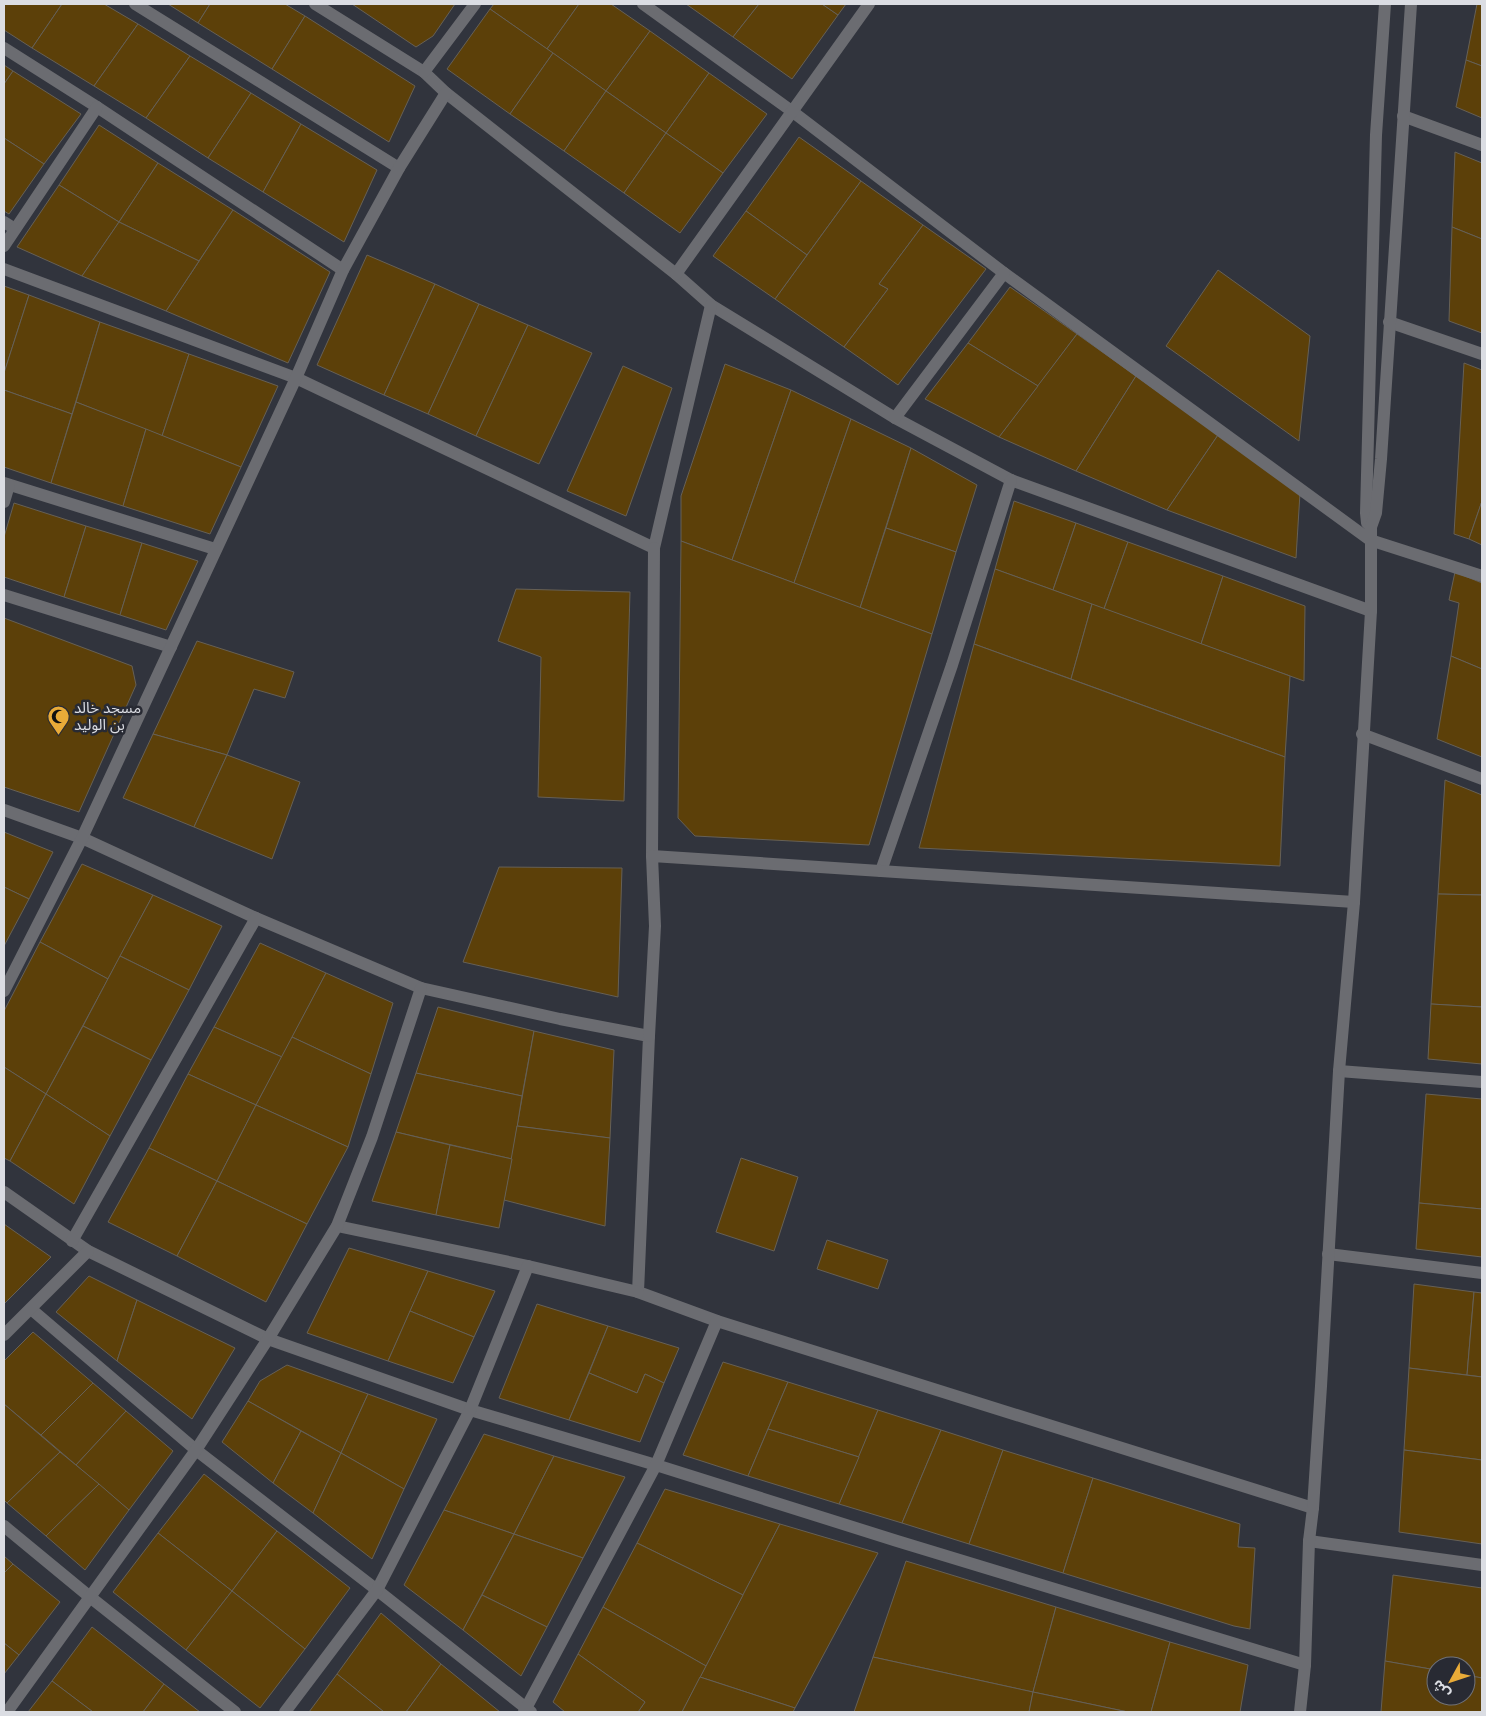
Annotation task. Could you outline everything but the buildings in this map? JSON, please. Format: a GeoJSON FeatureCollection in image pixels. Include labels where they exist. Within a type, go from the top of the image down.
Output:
{"type":"FeatureCollection","features":[{"type":"Feature","properties":{"kind":"street"},"geometry":{"type":"LineString","coordinates":[[135,4],[399,168]]}},
{"type":"Feature","properties":{"kind":"street"},"geometry":{"type":"LineString","coordinates":[[315,4],[424,72],[446,93],[676,274],[711,305],[895,418],[1011,480],[1371,611]]}},
{"type":"Feature","properties":{"kind":"street"},"geometry":{"type":"LineString","coordinates":[[424,72],[475,4]]}},
{"type":"Feature","properties":{"kind":"street"},"geometry":{"type":"LineString","coordinates":[[643,4],[793,112],[1004,273],[1370,533],[1482,576]]}},
{"type":"Feature","properties":{"kind":"street"},"geometry":{"type":"LineString","coordinates":[[676,274],[869,4]]}},
{"type":"Feature","properties":{"kind":"street"},"geometry":{"type":"LineString","coordinates":[[1300,1712],[1305,1665],[1309,1541],[1313,1508],[1339,1071],[1354,902],[1362,734],[1371,611],[1370,533],[1366,513],[1367,425],[1375,236],[1376,135],[1385,4]]}},
{"type":"Feature","properties":{"kind":"street"},"geometry":{"type":"LineString","coordinates":[[1370,533],[1376,514],[1381,460],[1411,4]]}},
{"type":"Feature","properties":{"kind":"street"},"geometry":{"type":"LineString","coordinates":[[4,48],[97,107],[343,270]]}},
{"type":"Feature","properties":{"kind":"street"},"geometry":{"type":"LineString","coordinates":[[4,991],[82,838],[296,378],[343,270],[399,168],[446,93]]}},
{"type":"Feature","properties":{"kind":"street"},"geometry":{"type":"LineString","coordinates":[[4,246],[9,226],[97,107]]}},
{"type":"Feature","properties":{"kind":"street"},"geometry":{"type":"LineString","coordinates":[[1403,116],[1482,145]]}},
{"type":"Feature","properties":{"kind":"street"},"geometry":{"type":"LineString","coordinates":[[4,269],[296,378],[654,548]]}},
{"type":"Feature","properties":{"kind":"street"},"geometry":{"type":"LineString","coordinates":[[895,418],[1004,273]]}},
{"type":"Feature","properties":{"kind":"street"},"geometry":{"type":"LineString","coordinates":[[638,1292],[655,926],[652,856],[654,548],[711,305]]}},
{"type":"Feature","properties":{"kind":"street"},"geometry":{"type":"LineString","coordinates":[[1389,322],[1482,354]]}},
{"type":"Feature","properties":{"kind":"street"},"geometry":{"type":"LineString","coordinates":[[881,871],[952,665],[1011,480]]}},
{"type":"Feature","properties":{"kind":"street"},"geometry":{"type":"LineString","coordinates":[[4,502],[6,484],[215,549]]}},
{"type":"Feature","properties":{"kind":"street"},"geometry":{"type":"LineString","coordinates":[[4,595],[171,647]]}},
{"type":"Feature","properties":{"kind":"street"},"geometry":{"type":"LineString","coordinates":[[1362,734],[1482,779]]}},
{"type":"Feature","properties":{"kind":"street"},"geometry":{"type":"LineString","coordinates":[[4,810],[82,838],[256,918],[421,988],[560,1019],[649,1036]]}},
{"type":"Feature","properties":{"kind":"street"},"geometry":{"type":"LineString","coordinates":[[652,856],[1354,902]]}},
{"type":"Feature","properties":{"kind":"street"},"geometry":{"type":"LineString","coordinates":[[72,1241],[256,918]]}},
{"type":"Feature","properties":{"kind":"street"},"geometry":{"type":"LineString","coordinates":[[7,1712],[196,1450],[268,1339],[337,1226],[372,1137],[421,988]]}},
{"type":"Feature","properties":{"kind":"street"},"geometry":{"type":"LineString","coordinates":[[1339,1071],[1482,1082]]}},
{"type":"Feature","properties":{"kind":"street"},"geometry":{"type":"LineString","coordinates":[[4,1192],[88,1251],[268,1339],[470,1410],[656,1465],[897,1541],[1305,1665]]}},
{"type":"Feature","properties":{"kind":"street"},"geometry":{"type":"LineString","coordinates":[[337,1226],[528,1266],[638,1292],[717,1321],[1313,1508]]}},
{"type":"Feature","properties":{"kind":"street"},"geometry":{"type":"LineString","coordinates":[[4,1335],[88,1251]]}},
{"type":"Feature","properties":{"kind":"street"},"geometry":{"type":"LineString","coordinates":[[1328,1254],[1482,1273]]}},
{"type":"Feature","properties":{"kind":"street"},"geometry":{"type":"LineString","coordinates":[[285,1712],[377,1590],[470,1410],[528,1266]]}},
{"type":"Feature","properties":{"kind":"street"},"geometry":{"type":"LineString","coordinates":[[31,1309],[196,1450],[377,1590],[527,1711],[656,1465],[717,1321]]}},
{"type":"Feature","properties":{"kind":"street"},"geometry":{"type":"LineString","coordinates":[[4,1526],[234,1712]]}},
{"type":"Feature","properties":{"kind":"street"},"geometry":{"type":"LineString","coordinates":[[1309,1541],[1482,1565]]}},
{"type":"Feature","properties":{"kind":"place","name":"مسجد خالد بن الوليد"},"geometry":{"type":"Point","coordinates":[58,736]}}]}
